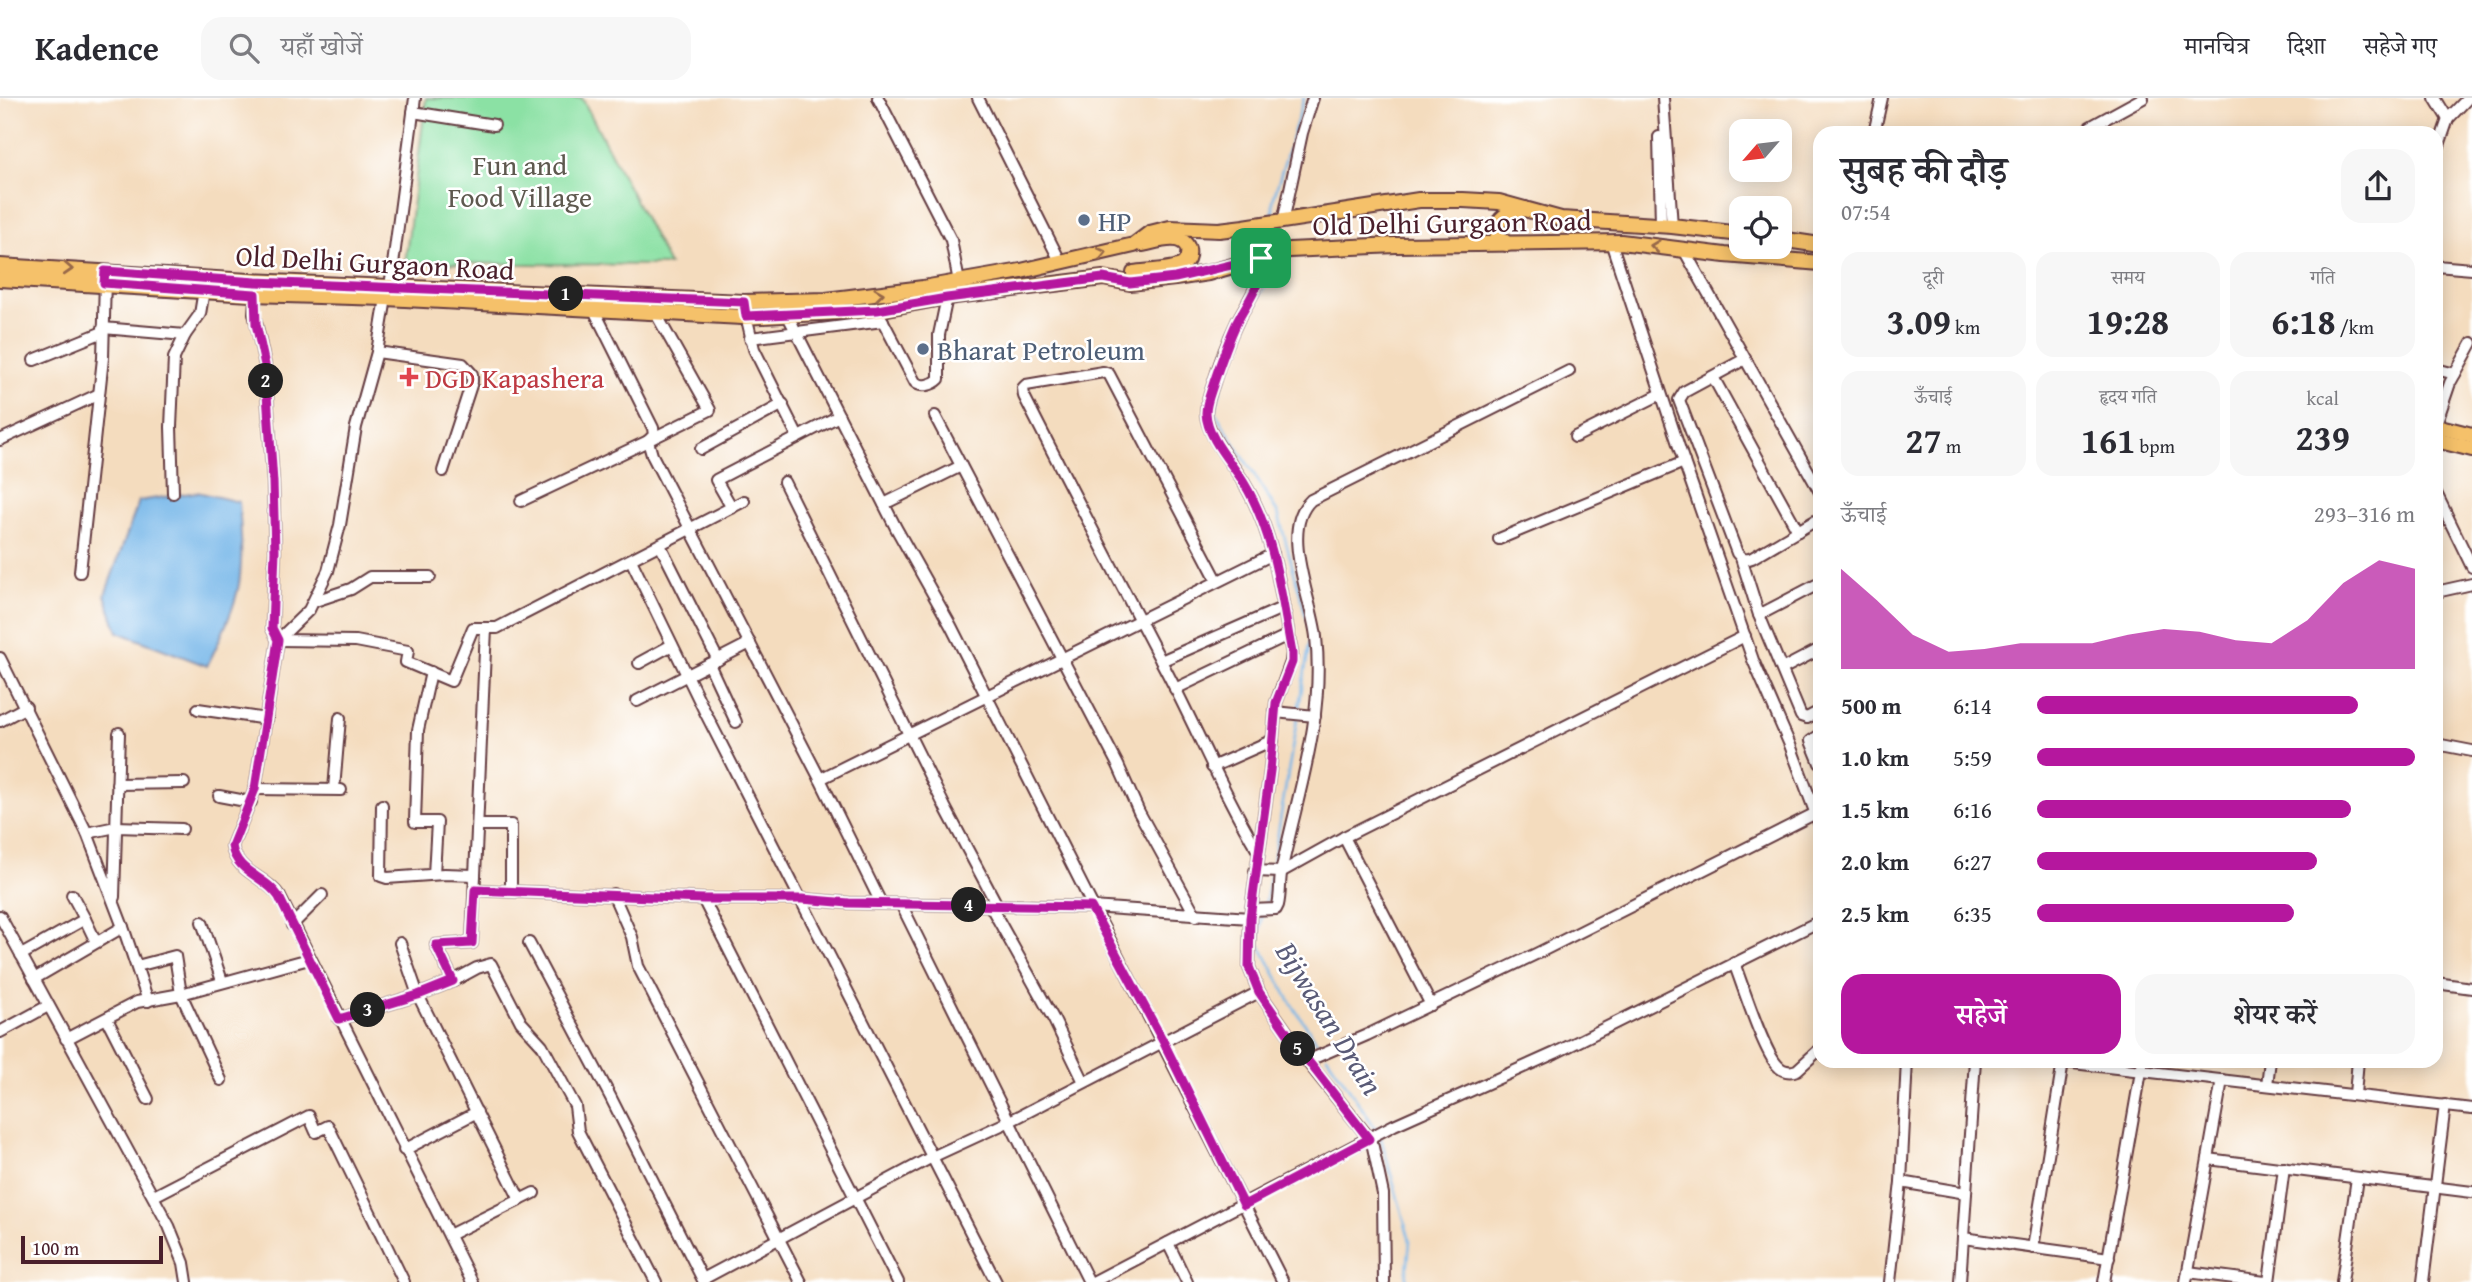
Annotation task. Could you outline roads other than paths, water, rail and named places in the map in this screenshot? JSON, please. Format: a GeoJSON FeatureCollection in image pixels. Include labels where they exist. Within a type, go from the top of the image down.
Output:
{"type":"FeatureCollection","features":[{"type":"Feature","properties":{"kind":"main road","name":"Old Delhi Gurgaon Road"},"geometry":{"type":"LineString","coordinates":[[388,292],[594,310],[654,312],[745,309],[959,282],[1061,263],[1134,246],[1150,233],[1170,228],[1219,230],[1419,200],[1499,202],[1561,219],[1729,233]]}},
{"type":"Feature","properties":{"kind":"main road"},"geometry":{"type":"LineString","coordinates":[[1507,244],[1498,236],[1496,227],[1501,218],[1509,213],[1526,209]]}},
{"type":"Feature","properties":{"kind":"main road"},"geometry":{"type":"LineString","coordinates":[[1103,278],[1176,268],[1185,263],[1189,254],[1187,244],[1181,240],[1170,239],[1134,246]]}},
{"type":"Feature","properties":{"kind":"main road"},"geometry":{"type":"LineString","coordinates":[[1792,240],[1813,243]]}},
{"type":"Feature","properties":{"kind":"main road","name":"Old Delhi Gurgaon Road"},"geometry":{"type":"LineString","coordinates":[[0,279],[105,277],[256,288],[745,309],[787,314],[880,315],[947,298],[1103,278],[1130,283],[1175,278],[1289,250],[1396,245],[1611,242],[1813,262]]}},
{"type":"Feature","properties":{"kind":"main road","name":"Old Delhi Gurgaon Road"},"geometry":{"type":"LineString","coordinates":[[0,266],[204,290],[256,288]]}},
{"type":"Feature","properties":{"kind":"main road"},"geometry":{"type":"LineString","coordinates":[[2443,427],[2472,435]]}},
{"type":"Feature","properties":{"kind":"main road"},"geometry":{"type":"LineString","coordinates":[[2443,442],[2472,449]]}},
{"type":"Feature","properties":{"kind":"street"},"geometry":{"type":"LineString","coordinates":[[278,640],[300,620],[315,601],[328,571],[340,525],[356,427],[377,352],[388,292],[415,98]]}},
{"type":"Feature","properties":{"kind":"street"},"geometry":{"type":"LineString","coordinates":[[878,98],[946,230],[953,248],[959,282]]}},
{"type":"Feature","properties":{"kind":"street"},"geometry":{"type":"LineString","coordinates":[[978,98],[1061,263]]}},
{"type":"Feature","properties":{"kind":"street"},"geometry":{"type":"LineString","coordinates":[[1275,223],[1313,98]]}},
{"type":"Feature","properties":{"kind":"street"},"geometry":{"type":"LineString","coordinates":[[1656,98],[1667,226]]}},
{"type":"Feature","properties":{"kind":"street"},"geometry":{"type":"LineString","coordinates":[[1663,98],[1667,226]]}},
{"type":"Feature","properties":{"kind":"street"},"geometry":{"type":"LineString","coordinates":[[1875,126],[1881,98]]}},
{"type":"Feature","properties":{"kind":"street"},"geometry":{"type":"LineString","coordinates":[[2092,126],[2143,98]]}},
{"type":"Feature","properties":{"kind":"street"},"geometry":{"type":"LineString","coordinates":[[2435,98],[2448,119]]}},
{"type":"Feature","properties":{"kind":"street"},"geometry":{"type":"LineString","coordinates":[[2443,134],[2448,119],[2469,98]]}},
{"type":"Feature","properties":{"kind":"street"},"geometry":{"type":"LineString","coordinates":[[413,112],[494,125]]}},
{"type":"Feature","properties":{"kind":"street"},"geometry":{"type":"LineString","coordinates":[[1611,242],[1745,636],[1813,806]]}},
{"type":"Feature","properties":{"kind":"street"},"geometry":{"type":"LineString","coordinates":[[1684,250],[1813,480]]}},
{"type":"Feature","properties":{"kind":"street"},"geometry":{"type":"LineString","coordinates":[[1268,256],[1260,281],[1220,364],[1206,414],[1212,434],[1259,511],[1280,568],[1282,608],[1292,653],[1292,662],[1278,696],[1279,712],[1258,850],[1259,872],[1252,913],[1249,967],[1259,992],[1307,1061],[1373,1137],[1383,1194],[1384,1282]]}},
{"type":"Feature","properties":{"kind":"street"},"geometry":{"type":"LineString","coordinates":[[2443,267],[2472,269]]}},
{"type":"Feature","properties":{"kind":"street"},"geometry":{"type":"LineString","coordinates":[[80,572],[103,358],[105,277]]}},
{"type":"Feature","properties":{"kind":"street"},"geometry":{"type":"LineString","coordinates":[[256,288],[256,324],[265,365],[273,482],[275,551],[272,628],[278,640],[255,789],[234,839],[233,854],[241,866],[275,891],[472,1282]]}},
{"type":"Feature","properties":{"kind":"street"},"geometry":{"type":"LineString","coordinates":[[173,493],[174,358],[185,335],[200,314],[204,290]]}},
{"type":"Feature","properties":{"kind":"street"},"geometry":{"type":"LineString","coordinates":[[750,338],[797,333],[880,315],[915,382],[921,385],[934,383],[939,379],[939,335],[947,298]]}},
{"type":"Feature","properties":{"kind":"street"},"geometry":{"type":"LineString","coordinates":[[745,309],[750,338],[798,437]]}},
{"type":"Feature","properties":{"kind":"street"},"geometry":{"type":"LineString","coordinates":[[594,310],[653,428],[652,455],[820,779],[881,903]]}},
{"type":"Feature","properties":{"kind":"street"},"geometry":{"type":"LineString","coordinates":[[521,501],[710,410],[654,312]]}},
{"type":"Feature","properties":{"kind":"street"},"geometry":{"type":"LineString","coordinates":[[787,314],[884,504],[951,626],[1283,1282]]}},
{"type":"Feature","properties":{"kind":"street"},"geometry":{"type":"LineString","coordinates":[[34,360],[103,330],[185,335]]}},
{"type":"Feature","properties":{"kind":"street"},"geometry":{"type":"LineString","coordinates":[[2443,406],[2455,374],[2472,342]]}},
{"type":"Feature","properties":{"kind":"street"},"geometry":{"type":"LineString","coordinates":[[377,352],[463,364],[469,369],[472,382],[443,471]]}},
{"type":"Feature","properties":{"kind":"street"},"geometry":{"type":"LineString","coordinates":[[1745,359],[1684,392],[1679,400],[1741,558],[1759,615],[1801,716],[1807,718],[1813,715]]}},
{"type":"Feature","properties":{"kind":"street"},"geometry":{"type":"LineString","coordinates":[[475,890],[703,899],[1091,907],[1196,916],[1276,909],[1278,872],[1305,771],[1318,675],[1317,640],[1298,567],[1300,512],[1311,500],[1569,371]]}},
{"type":"Feature","properties":{"kind":"street"},"geometry":{"type":"LineString","coordinates":[[2443,371],[2455,374]]}},
{"type":"Feature","properties":{"kind":"street"},"geometry":{"type":"LineString","coordinates":[[1217,580],[1109,374],[1103,372],[1026,385],[1022,391],[1024,396],[1161,661],[1212,767],[1258,850]]}},
{"type":"Feature","properties":{"kind":"street"},"geometry":{"type":"LineString","coordinates":[[1713,377],[1798,531]]}},
{"type":"Feature","properties":{"kind":"street"},"geometry":{"type":"LineString","coordinates":[[1,437],[99,394]]}},
{"type":"Feature","properties":{"kind":"street"},"geometry":{"type":"LineString","coordinates":[[1575,437],[1661,394]]}},
{"type":"Feature","properties":{"kind":"street"},"geometry":{"type":"LineString","coordinates":[[701,449],[783,404]]}},
{"type":"Feature","properties":{"kind":"street"},"geometry":{"type":"LineString","coordinates":[[732,508],[716,480],[839,416]]}},
{"type":"Feature","properties":{"kind":"street"},"geometry":{"type":"LineString","coordinates":[[935,416],[1196,916]]}},
{"type":"Feature","properties":{"kind":"street"},"geometry":{"type":"LineString","coordinates":[[1499,539],[1684,462]]}},
{"type":"Feature","properties":{"kind":"street"},"geometry":{"type":"LineString","coordinates":[[884,504],[961,466]]}},
{"type":"Feature","properties":{"kind":"street"},"geometry":{"type":"LineString","coordinates":[[784,482],[993,905],[1084,1082]]}},
{"type":"Feature","properties":{"kind":"street"},"geometry":{"type":"LineString","coordinates":[[278,640],[356,641],[408,651],[406,662],[452,681],[471,629],[475,626],[497,628],[744,501]]}},
{"type":"Feature","properties":{"kind":"street"},"geometry":{"type":"LineString","coordinates":[[2443,507],[2472,566]]}},
{"type":"Feature","properties":{"kind":"street"},"geometry":{"type":"LineString","coordinates":[[1741,558],[1752,558],[1813,522]]}},
{"type":"Feature","properties":{"kind":"street"},"geometry":{"type":"LineString","coordinates":[[660,545],[713,662],[736,722]]}},
{"type":"Feature","properties":{"kind":"street"},"geometry":{"type":"LineString","coordinates":[[820,779],[1273,554]]}},
{"type":"Feature","properties":{"kind":"street"},"geometry":{"type":"LineString","coordinates":[[631,560],[996,1282]]}},
{"type":"Feature","properties":{"kind":"street"},"geometry":{"type":"LineString","coordinates":[[1280,568],[1298,567]]}},
{"type":"Feature","properties":{"kind":"street"},"geometry":{"type":"LineString","coordinates":[[315,601],[351,589],[370,577],[430,578]]}},
{"type":"Feature","properties":{"kind":"street"},"geometry":{"type":"LineString","coordinates":[[2443,590],[2472,584]]}},
{"type":"Feature","properties":{"kind":"street"},"geometry":{"type":"LineString","coordinates":[[1759,615],[1813,587]]}},
{"type":"Feature","properties":{"kind":"street"},"geometry":{"type":"LineString","coordinates":[[1161,661],[1282,608]]}},
{"type":"Feature","properties":{"kind":"street"},"geometry":{"type":"LineString","coordinates":[[453,981],[436,945],[472,943],[486,628]]}},
{"type":"Feature","properties":{"kind":"street"},"geometry":{"type":"LineString","coordinates":[[1175,689],[1288,635]]}},
{"type":"Feature","properties":{"kind":"street"},"geometry":{"type":"LineString","coordinates":[[1259,872],[1278,872],[1745,636]]}},
{"type":"Feature","properties":{"kind":"street"},"geometry":{"type":"LineString","coordinates":[[637,701],[750,643]]}},
{"type":"Feature","properties":{"kind":"street"},"geometry":{"type":"LineString","coordinates":[[639,663],[672,645]]}},
{"type":"Feature","properties":{"kind":"street"},"geometry":{"type":"LineString","coordinates":[[1782,669],[1813,653]]}},
{"type":"Feature","properties":{"kind":"street"},"geometry":{"type":"LineString","coordinates":[[0,658],[87,833],[148,1001]]}},
{"type":"Feature","properties":{"kind":"street"},"geometry":{"type":"LineString","coordinates":[[431,672],[418,730],[415,822],[437,822],[434,874]]}},
{"type":"Feature","properties":{"kind":"street"},"geometry":{"type":"LineString","coordinates":[[0,721],[26,707]]}},
{"type":"Feature","properties":{"kind":"street"},"geometry":{"type":"LineString","coordinates":[[198,709],[267,719]]}},
{"type":"Feature","properties":{"kind":"street"},"geometry":{"type":"LineString","coordinates":[[1279,712],[1312,715]]}},
{"type":"Feature","properties":{"kind":"street"},"geometry":{"type":"LineString","coordinates":[[255,789],[338,790],[340,718]]}},
{"type":"Feature","properties":{"kind":"street"},"geometry":{"type":"LineString","coordinates":[[114,903],[119,733]]}},
{"type":"Feature","properties":{"kind":"street"},"geometry":{"type":"LineString","coordinates":[[1212,767],[1273,740]]}},
{"type":"Feature","properties":{"kind":"street"},"geometry":{"type":"LineString","coordinates":[[2443,745],[2472,751]]}},
{"type":"Feature","properties":{"kind":"street"},"geometry":{"type":"LineString","coordinates":[[117,784],[184,783]]}},
{"type":"Feature","properties":{"kind":"street"},"geometry":{"type":"LineString","coordinates":[[219,796],[251,802]]}},
{"type":"Feature","properties":{"kind":"street"},"geometry":{"type":"LineString","coordinates":[[382,804],[381,876],[475,875]]}},
{"type":"Feature","properties":{"kind":"street"},"geometry":{"type":"LineString","coordinates":[[1307,1061],[1432,1005],[1735,856],[1813,815]]}},
{"type":"Feature","properties":{"kind":"street"},"geometry":{"type":"LineString","coordinates":[[478,825],[511,825],[511,891]]}},
{"type":"Feature","properties":{"kind":"street"},"geometry":{"type":"LineString","coordinates":[[87,833],[116,827],[182,829]]}},
{"type":"Feature","properties":{"kind":"street"},"geometry":{"type":"LineString","coordinates":[[1344,837],[1432,1005]]}},
{"type":"Feature","properties":{"kind":"street"},"geometry":{"type":"LineString","coordinates":[[613,894],[632,937],[638,966],[801,1282]]}},
{"type":"Feature","properties":{"kind":"street"},"geometry":{"type":"LineString","coordinates":[[72,895],[96,942]]}},
{"type":"Feature","properties":{"kind":"street"},"geometry":{"type":"LineString","coordinates":[[292,925],[322,895]]}},
{"type":"Feature","properties":{"kind":"street"},"geometry":{"type":"LineString","coordinates":[[703,899],[898,1282]]}},
{"type":"Feature","properties":{"kind":"street"},"geometry":{"type":"LineString","coordinates":[[901,904],[1091,1282],[1394,1125],[1555,1053],[1813,924]]}},
{"type":"Feature","properties":{"kind":"street"},"geometry":{"type":"LineString","coordinates":[[0,916],[154,1196],[179,1247],[187,1282]]}},
{"type":"Feature","properties":{"kind":"street"},"geometry":{"type":"LineString","coordinates":[[21,955],[85,919]]}},
{"type":"Feature","properties":{"kind":"street"},"geometry":{"type":"LineString","coordinates":[[202,922],[222,981]]}},
{"type":"Feature","properties":{"kind":"street"},"geometry":{"type":"LineString","coordinates":[[34,979],[123,927]]}},
{"type":"Feature","properties":{"kind":"street"},"geometry":{"type":"LineString","coordinates":[[400,943],[418,995],[520,1200]]}},
{"type":"Feature","properties":{"kind":"street"},"geometry":{"type":"LineString","coordinates":[[529,943],[703,1280],[932,1157],[1010,1121],[1259,992]]}},
{"type":"Feature","properties":{"kind":"street"},"geometry":{"type":"LineString","coordinates":[[137,967],[175,956],[181,994],[221,1080]]}},
{"type":"Feature","properties":{"kind":"street"},"geometry":{"type":"LineString","coordinates":[[66,1038],[107,1019],[128,1005],[181,994],[309,959]]}},
{"type":"Feature","properties":{"kind":"street"},"geometry":{"type":"LineString","coordinates":[[339,1019],[418,995],[489,963],[494,967],[521,1023],[541,1045],[575,1106],[578,1131],[656,1282]]}},
{"type":"Feature","properties":{"kind":"street"},"geometry":{"type":"LineString","coordinates":[[1734,963],[1768,1051],[1776,1064],[1786,1070],[1797,1070],[1813,1055]]}},
{"type":"Feature","properties":{"kind":"street"},"geometry":{"type":"LineString","coordinates":[[2443,985],[2472,988]]}},
{"type":"Feature","properties":{"kind":"street"},"geometry":{"type":"LineString","coordinates":[[0,1032],[48,1006]]}},
{"type":"Feature","properties":{"kind":"street"},"geometry":{"type":"LineString","coordinates":[[107,1019],[148,1100]]}},
{"type":"Feature","properties":{"kind":"street"},"geometry":{"type":"LineString","coordinates":[[1890,1282],[1901,1182],[1907,1068]]}},
{"type":"Feature","properties":{"kind":"street"},"geometry":{"type":"LineString","coordinates":[[1960,1282],[1974,1068]]}},
{"type":"Feature","properties":{"kind":"street"},"geometry":{"type":"LineString","coordinates":[[2033,1248],[2062,1068]]}},
{"type":"Feature","properties":{"kind":"street"},"geometry":{"type":"LineString","coordinates":[[2104,1282],[2142,1068]]}},
{"type":"Feature","properties":{"kind":"street"},"geometry":{"type":"LineString","coordinates":[[2153,1068],[2222,1080],[2472,1109]]}},
{"type":"Feature","properties":{"kind":"street"},"geometry":{"type":"LineString","coordinates":[[2267,1085],[2269,1068]]}},
{"type":"Feature","properties":{"kind":"street"},"geometry":{"type":"LineString","coordinates":[[2355,1094],[2357,1068]]}},
{"type":"Feature","properties":{"kind":"street"},"geometry":{"type":"LineString","coordinates":[[2222,1080],[2187,1277],[2267,1282],[2284,1168]]}},
{"type":"Feature","properties":{"kind":"street"},"geometry":{"type":"LineString","coordinates":[[2423,1282],[2445,1105]]}},
{"type":"Feature","properties":{"kind":"street"},"geometry":{"type":"LineString","coordinates":[[404,1150],[477,1112]]}},
{"type":"Feature","properties":{"kind":"street"},"geometry":{"type":"LineString","coordinates":[[154,1196],[309,1116],[317,1132],[328,1126],[404,1282]]}},
{"type":"Feature","properties":{"kind":"street"},"geometry":{"type":"LineString","coordinates":[[2208,1159],[2472,1192]]}},
{"type":"Feature","properties":{"kind":"street"},"geometry":{"type":"LineString","coordinates":[[2342,1282],[2357,1178]]}},
{"type":"Feature","properties":{"kind":"street"},"geometry":{"type":"LineString","coordinates":[[1901,1182],[1966,1193]]}},
{"type":"Feature","properties":{"kind":"street"},"geometry":{"type":"LineString","coordinates":[[449,1235],[534,1192]]}},
{"type":"Feature","properties":{"kind":"street"},"geometry":{"type":"LineString","coordinates":[[1963,1238],[2109,1258]]}},
{"type":"Feature","properties":{"kind":"street"},"geometry":{"type":"LineString","coordinates":[[1168,1244],[1187,1282]]}},
{"type":"Feature","properties":{"kind":"water"},"geometry":{"type":"Polygon","coordinates":[[[197,492],[239,502],[239,584],[226,626],[207,666],[118,632],[105,595],[139,501],[197,492]]]}},
{"type":"Feature","properties":{"kind":"waterway","name":"Bijwasan Drain"},"geometry":{"type":"LineString","coordinates":[[1273,216],[1273,200],[1304,98]]}},
{"type":"Feature","properties":{"kind":"waterway","name":"Bijwasan Drain"},"geometry":{"type":"LineString","coordinates":[[1273,226],[1273,248]]}},
{"type":"Feature","properties":{"kind":"waterway","name":"Bijwasan Drain"},"geometry":{"type":"LineString","coordinates":[[1238,333],[1273,272],[1273,261]]}},
{"type":"Feature","properties":{"kind":"waterway","name":"Bijwasan Drain"},"geometry":{"type":"LineString","coordinates":[[1232,345],[1215,412],[1278,513],[1311,635],[1298,712]]}},
{"type":"Feature","properties":{"kind":"waterway","name":"Bijwasan Drain"},"geometry":{"type":"LineString","coordinates":[[1272,868],[1297,719]]}},
{"type":"Feature","properties":{"kind":"waterway","name":"Bijwasan Drain"},"geometry":{"type":"LineString","coordinates":[[1265,905],[1271,874]]}},
{"type":"Feature","properties":{"kind":"waterway","name":"Bijwasan Drain"},"geometry":{"type":"LineString","coordinates":[[1263,912],[1258,942],[1292,1005],[1323,1051]]}},
{"type":"Feature","properties":{"kind":"waterway","name":"Bijwasan Drain"},"geometry":{"type":"LineString","coordinates":[[1327,1056],[1376,1129]]}},
{"type":"Feature","properties":{"kind":"waterway","name":"Bijwasan Drain"},"geometry":{"type":"LineString","coordinates":[[1380,1135],[1410,1241],[1406,1282]]}},
{"type":"Feature","properties":{"kind":"place","name":"HP"},"geometry":{"type":"Point","coordinates":[1084,220]}},
{"type":"Feature","properties":{"kind":"place","name":"Bharat Petroleum"},"geometry":{"type":"Point","coordinates":[923,349]}},
{"type":"Feature","properties":{"kind":"place","name":"DGD Kapashera"},"geometry":{"type":"Point","coordinates":[409,377]}},
{"type":"Feature","properties":{"kind":"park label","name":"Fun and Food Village"},"geometry":{"type":"Point","coordinates":[520,180]}}]}
